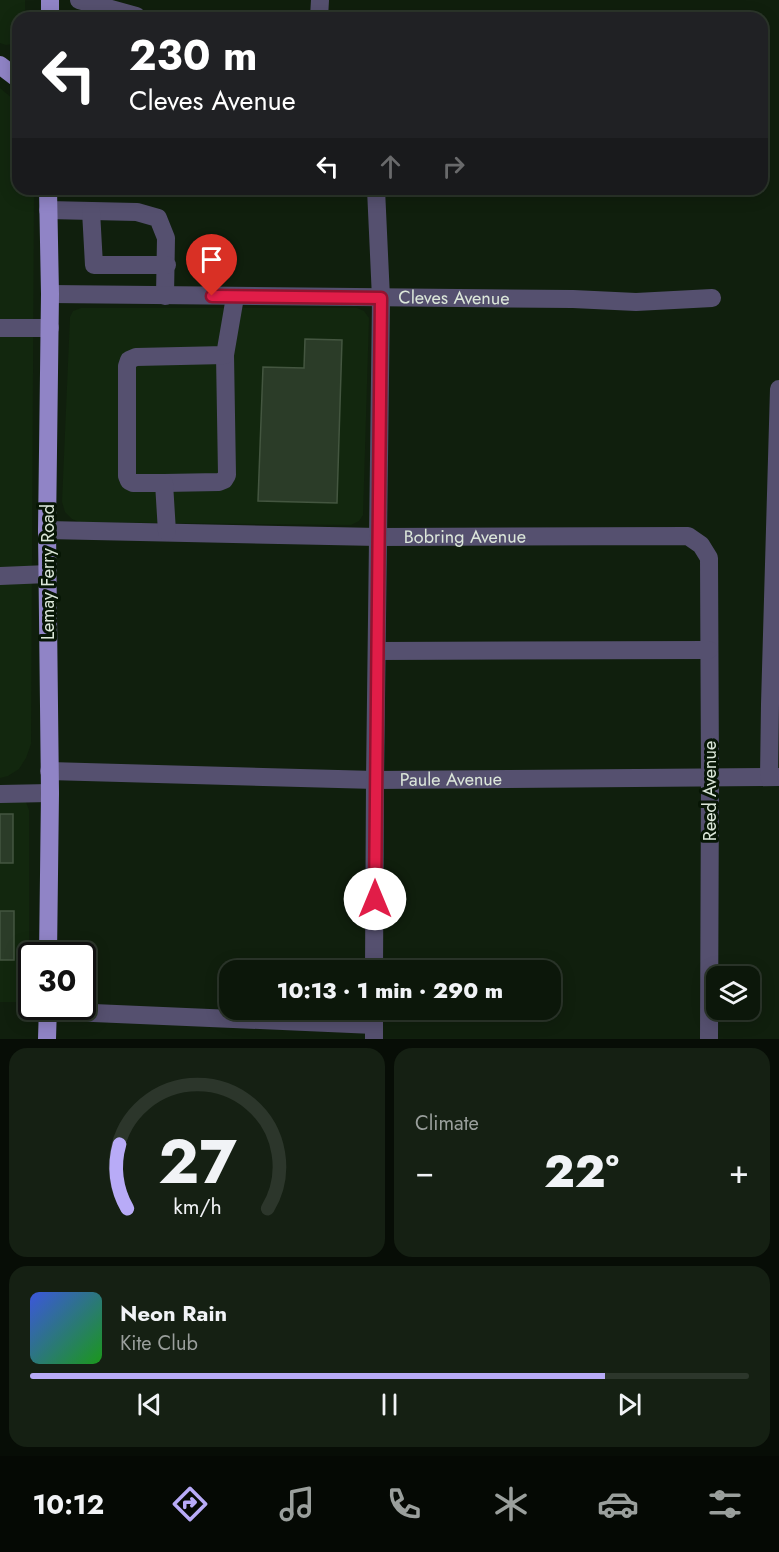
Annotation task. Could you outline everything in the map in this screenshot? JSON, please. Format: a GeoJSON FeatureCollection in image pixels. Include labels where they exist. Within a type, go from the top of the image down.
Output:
{"type":"FeatureCollection","features":[{"type":"Feature","properties":{"kind":"main road"},"geometry":{"type":"LineString","coordinates":[[0,65],[12,74]]}},
{"type":"Feature","properties":{"kind":"main road","name":"Lemay Ferry Road"},"geometry":{"type":"LineString","coordinates":[[48,195],[50,294],[47,530],[50,793],[48,942]]}},
{"type":"Feature","properties":{"kind":"main road"},"geometry":{"type":"LineString","coordinates":[[47,1039],[48,1020]]}},
{"type":"Feature","properties":{"kind":"street"},"geometry":{"type":"LineString","coordinates":[[79,0],[122,12]]}},
{"type":"Feature","properties":{"kind":"street"},"geometry":{"type":"LineString","coordinates":[[375,960],[381,298],[376,195]]}},
{"type":"Feature","properties":{"kind":"street"},"geometry":{"type":"LineString","coordinates":[[48,210],[138,212],[158,218],[166,238],[165,296]]}},
{"type":"Feature","properties":{"kind":"street"},"geometry":{"type":"LineString","coordinates":[[91,211],[94,295]]}},
{"type":"Feature","properties":{"kind":"street"},"geometry":{"type":"LineString","coordinates":[[94,265],[166,266]]}},
{"type":"Feature","properties":{"kind":"street","name":"Cleves Avenue"},"geometry":{"type":"LineString","coordinates":[[50,294],[573,299],[636,302],[712,298]]}},
{"type":"Feature","properties":{"kind":"street"},"geometry":{"type":"LineString","coordinates":[[225,355],[136,357],[129,360],[127,366],[127,476],[129,481],[133,483],[219,482],[227,475],[225,355],[235,297]]}},
{"type":"Feature","properties":{"kind":"street"},"geometry":{"type":"LineString","coordinates":[[0,328],[50,327]]}},
{"type":"Feature","properties":{"kind":"street"},"geometry":{"type":"LineString","coordinates":[[774,777],[770,704],[779,389]]}},
{"type":"Feature","properties":{"kind":"street"},"geometry":{"type":"LineString","coordinates":[[164,483],[167,532]]}},
{"type":"Feature","properties":{"kind":"street","name":"Bobring Avenue"},"geometry":{"type":"LineString","coordinates":[[47,530],[378,537],[688,536],[701,545]]}},
{"type":"Feature","properties":{"kind":"street","name":"Reed Avenue"},"geometry":{"type":"LineString","coordinates":[[701,545],[709,558],[709,1039]]}},
{"type":"Feature","properties":{"kind":"street"},"geometry":{"type":"LineString","coordinates":[[0,576],[48,574]]}},
{"type":"Feature","properties":{"kind":"street"},"geometry":{"type":"LineString","coordinates":[[377,651],[709,650]]}},
{"type":"Feature","properties":{"kind":"street","name":"Paule Avenue"},"geometry":{"type":"LineString","coordinates":[[49,771],[375,780],[774,777]]}},
{"type":"Feature","properties":{"kind":"street"},"geometry":{"type":"LineString","coordinates":[[0,794],[50,793]]}},
{"type":"Feature","properties":{"kind":"street"},"geometry":{"type":"LineString","coordinates":[[96,1011],[374,1024]]}},
{"type":"Feature","properties":{"kind":"shaded area"},"geometry":{"type":"Polygon","coordinates":[[[0,0],[25,0],[25,12],[12,12],[12,44],[0,43],[0,0]]]}},
{"type":"Feature","properties":{"kind":"shaded area"},"geometry":{"type":"Polygon","coordinates":[[[0,88],[12,98],[12,195],[34,195],[31,744],[19,769],[0,778],[0,88]]]}},
{"type":"Feature","properties":{"kind":"shaded area"},"geometry":{"type":"Polygon","coordinates":[[[81,308],[357,308],[364,311],[369,318],[363,515],[359,521],[351,525],[79,522],[72,519],[65,512],[62,502],[70,317],[73,311],[81,308]]]}},
{"type":"Feature","properties":{"kind":"shaded area"},"geometry":{"type":"Polygon","coordinates":[[[0,802],[26,802],[29,810],[29,942],[18,942],[18,1002],[0,1002],[0,802]]]}},
{"type":"Feature","properties":{"kind":"building"},"geometry":{"type":"Polygon","coordinates":[[[305,339],[342,340],[337,503],[258,501],[263,367],[304,368],[305,339]]]}},
{"type":"Feature","properties":{"kind":"building"},"geometry":{"type":"Polygon","coordinates":[[[0,814],[13,814],[13,863],[0,863],[0,814]]]}},
{"type":"Feature","properties":{"kind":"building"},"geometry":{"type":"Polygon","coordinates":[[[0,911],[14,911],[14,960],[0,960],[0,911]]]}},
{"type":"Feature","properties":{"kind":"route"},"geometry":{"type":"LineString","coordinates":[[212,296],[381,298],[375,899]]}}]}
